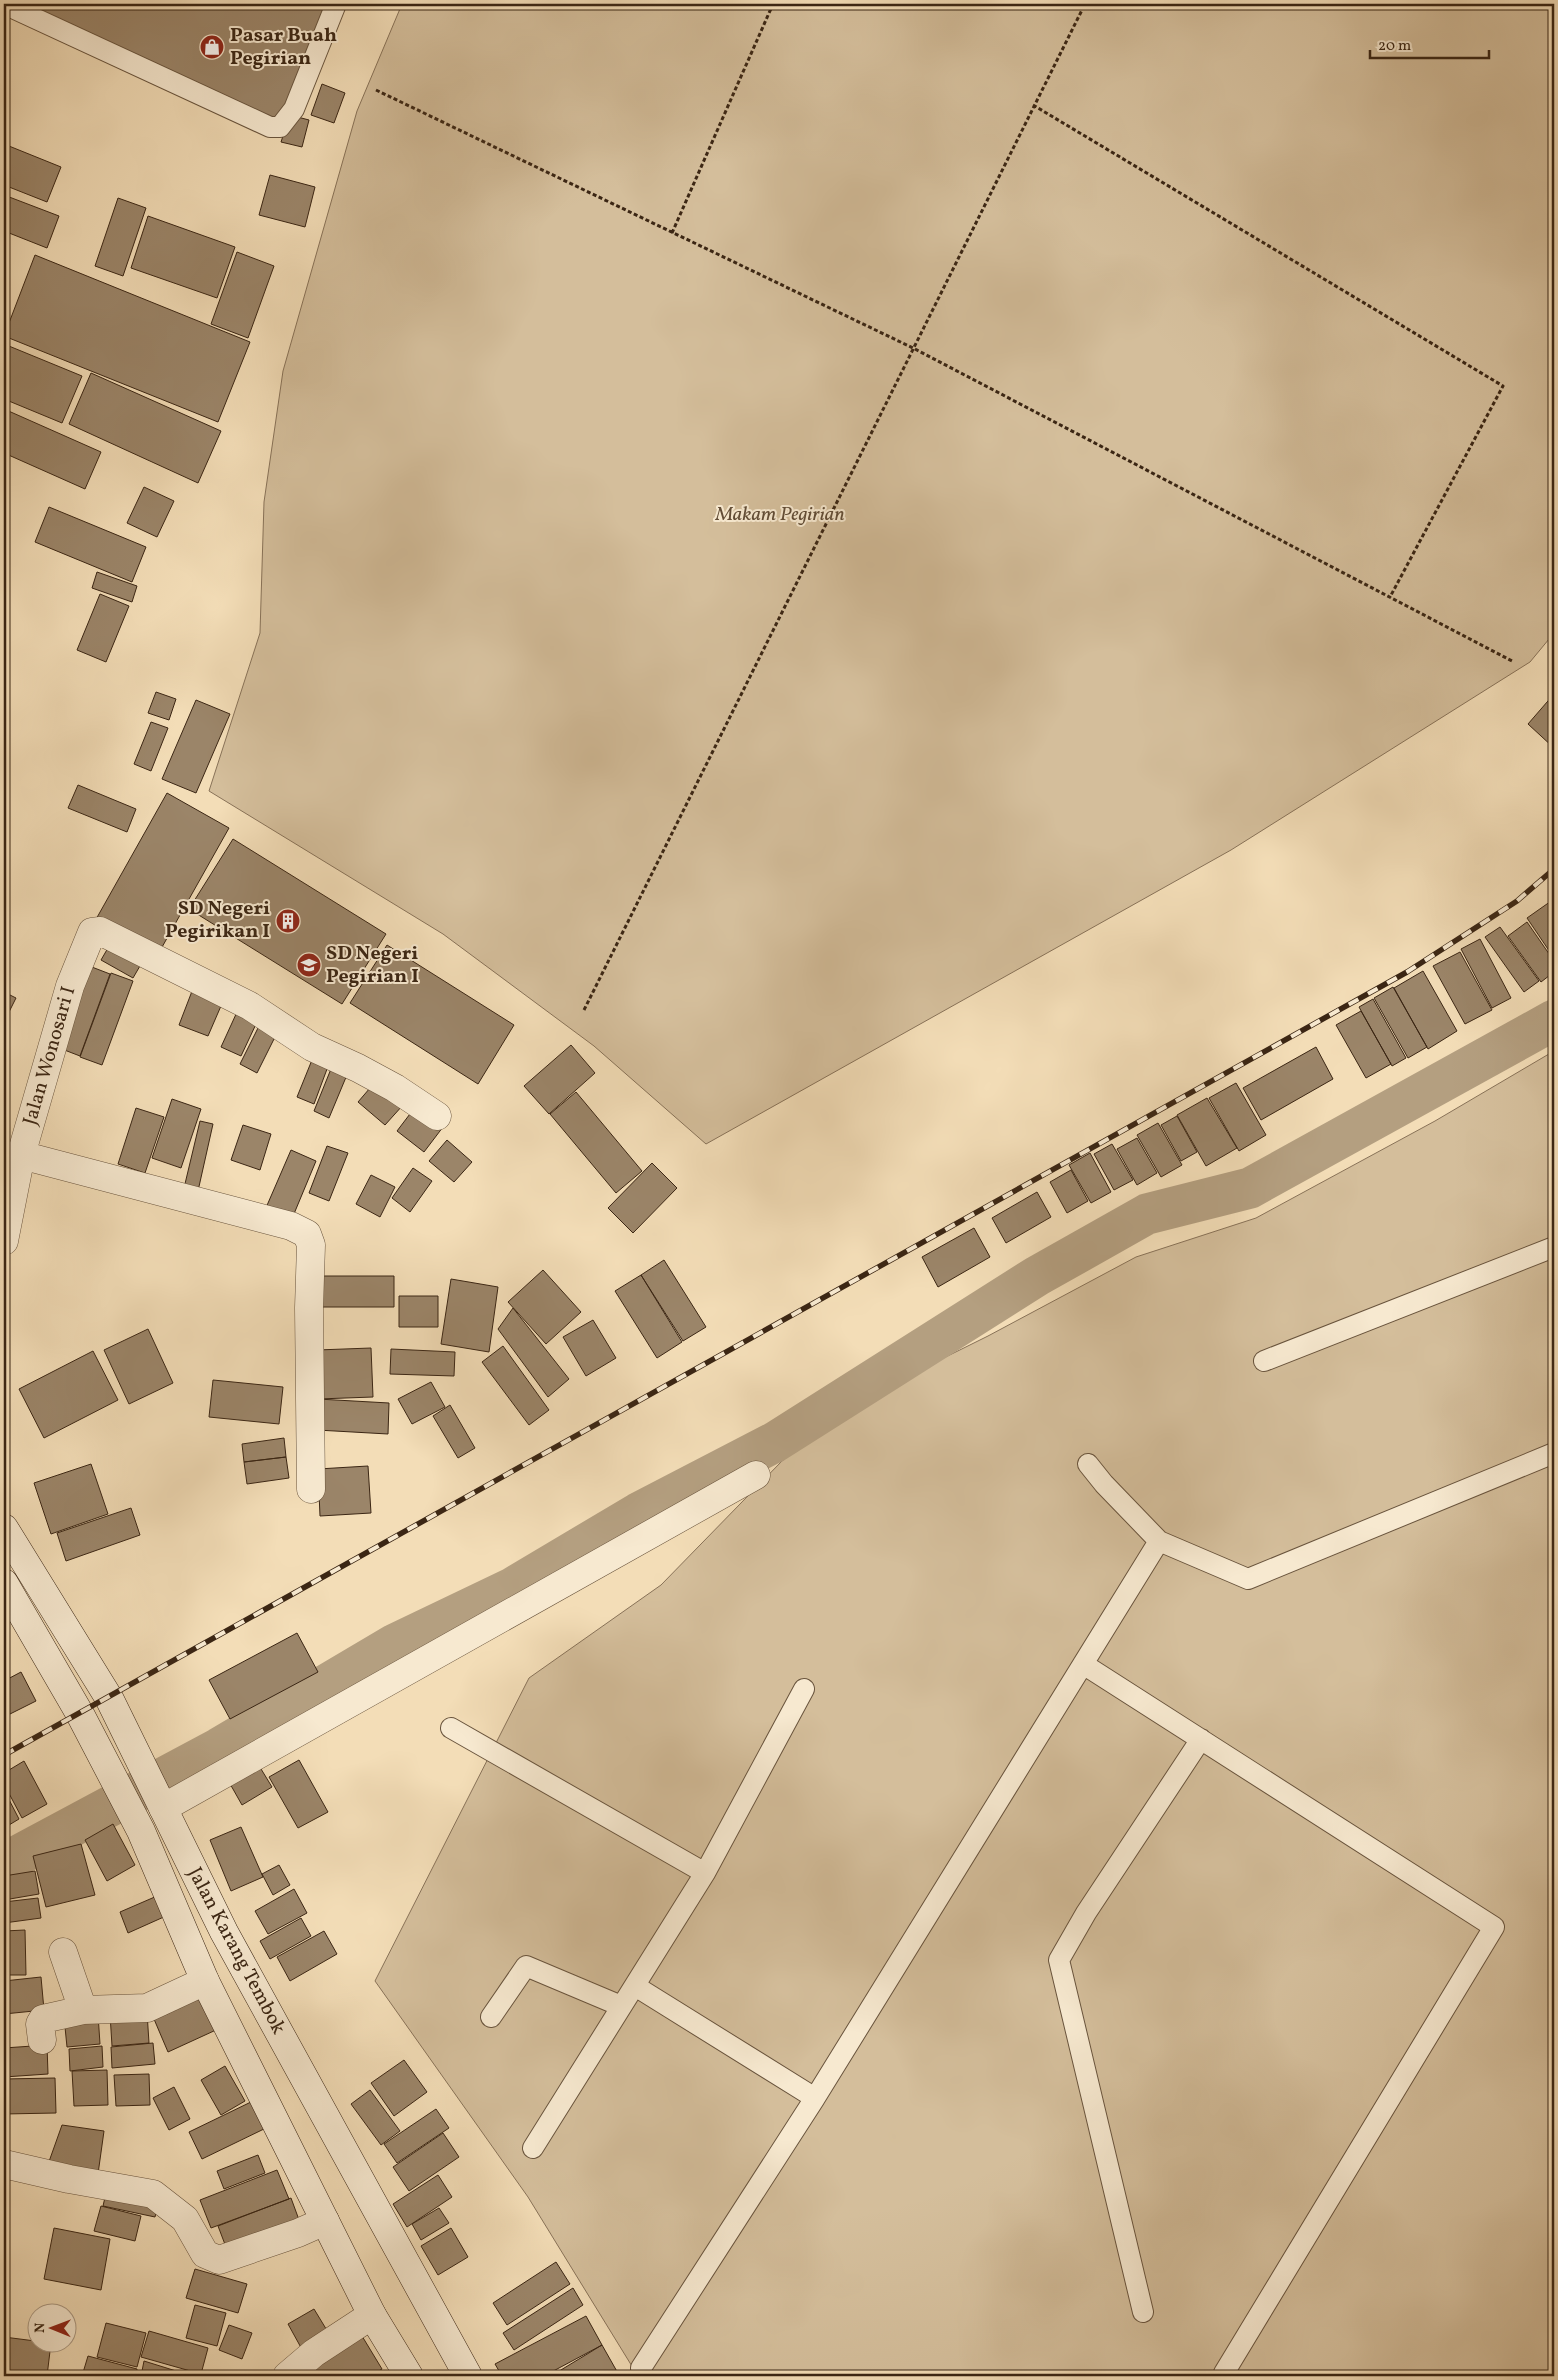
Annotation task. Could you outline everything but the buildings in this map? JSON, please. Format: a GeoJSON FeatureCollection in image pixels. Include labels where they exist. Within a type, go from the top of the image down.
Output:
{"type":"FeatureCollection","features":[{"type":"Feature","properties":{"kind":"street","name":"Jalan Wonosari I"},"geometry":{"type":"LineString","coordinates":[[4,1241],[22,1155],[70,986],[92,932],[100,931],[250,1006],[312,1047],[358,1068],[395,1088],[436,1116]]}},
{"type":"Feature","properties":{"kind":"street"},"geometry":{"type":"LineString","coordinates":[[22,1155],[291,1226],[308,1234],[311,1245],[309,1308],[311,1489]]}},
{"type":"Feature","properties":{"kind":"street"},"geometry":{"type":"LineString","coordinates":[[163,1808],[756,1476]]}},
{"type":"Feature","properties":{"kind":"street","name":"Jalan Karang Tembok"},"geometry":{"type":"LineString","coordinates":[[4,1528],[109,1698],[224,1932],[467,2376]]}},
{"type":"Feature","properties":{"kind":"street","name":"Jalan Karang Tembok"},"geometry":{"type":"LineString","coordinates":[[4,1583],[80,1714],[141,1831],[205,1981],[372,2315],[408,2376]]}},
{"type":"Feature","properties":{"kind":"street"},"geometry":{"type":"LineString","coordinates":[[191,1951],[224,1932]]}},
{"type":"Feature","properties":{"kind":"street"},"geometry":{"type":"LineString","coordinates":[[63,1952],[83,2010]]}},
{"type":"Feature","properties":{"kind":"street"},"geometry":{"type":"LineString","coordinates":[[42,2040],[40,2024],[43,2019],[83,2010],[147,2008],[205,1981]]}},
{"type":"Feature","properties":{"kind":"street"},"geometry":{"type":"LineString","coordinates":[[4,2164],[69,2179],[153,2194],[185,2219],[205,2254],[219,2260],[298,2233],[325,2221]]}},
{"type":"Feature","properties":{"kind":"street"},"geometry":{"type":"LineString","coordinates":[[286,2376],[314,2354],[372,2315]]}},
{"type":"Feature","properties":{"kind":"lane"},"geometry":{"type":"LineString","coordinates":[[4,4],[270,127],[280,127],[294,109],[336,4]]}},
{"type":"Feature","properties":{"kind":"lane"},"geometry":{"type":"LineString","coordinates":[[1264,1361],[1554,1247]]}},
{"type":"Feature","properties":{"kind":"lane"},"geometry":{"type":"LineString","coordinates":[[1088,1464],[1104,1484],[1159,1541],[1248,1579],[1554,1453]]}},
{"type":"Feature","properties":{"kind":"lane"},"geometry":{"type":"LineString","coordinates":[[640,2368],[815,2098],[1159,1541]]}},
{"type":"Feature","properties":{"kind":"lane"},"geometry":{"type":"LineString","coordinates":[[1083,1664],[1494,1927],[1224,2373]]}},
{"type":"Feature","properties":{"kind":"lane"},"geometry":{"type":"LineString","coordinates":[[533,2148],[706,1873],[804,1689]]}},
{"type":"Feature","properties":{"kind":"lane"},"geometry":{"type":"LineString","coordinates":[[451,1728],[706,1873]]}},
{"type":"Feature","properties":{"kind":"lane"},"geometry":{"type":"LineString","coordinates":[[1143,2312],[1059,1960],[1086,1913],[1201,1740]]}},
{"type":"Feature","properties":{"kind":"lane"},"geometry":{"type":"LineString","coordinates":[[491,2017],[526,1966],[621,2006]]}},
{"type":"Feature","properties":{"kind":"lane"},"geometry":{"type":"LineString","coordinates":[[635,1986],[815,2098]]}},
{"type":"Feature","properties":{"kind":"path"},"geometry":{"type":"LineString","coordinates":[[672,233],[773,4]]}},
{"type":"Feature","properties":{"kind":"path"},"geometry":{"type":"LineString","coordinates":[[584,1010],[1086,4]]}},
{"type":"Feature","properties":{"kind":"path"},"geometry":{"type":"LineString","coordinates":[[376,90],[913,348],[1512,661]]}},
{"type":"Feature","properties":{"kind":"path"},"geometry":{"type":"LineString","coordinates":[[1034,105],[1503,386],[1390,597]]}},
{"type":"Feature","properties":{"kind":"green space","name":"Makam Pegirian"},"geometry":{"type":"Polygon","coordinates":[[[402,4],[1554,4],[1554,633],[1530,662],[1231,850],[706,1144],[594,1046],[443,934],[209,791],[260,633],[264,502],[283,371],[357,111],[402,4]]]}},
{"type":"Feature","properties":{"kind":"green space"},"geometry":{"type":"Polygon","coordinates":[[[1554,1051],[1554,2374],[1539,2376],[638,2376],[528,2197],[375,1981],[529,1678],[661,1585],[782,1461],[867,1396],[988,1336],[1136,1257],[1256,1218],[1435,1121],[1554,1051]]]}},
{"type":"Feature","properties":{"kind":"waterway"},"geometry":{"type":"LineString","coordinates":[[4,1863],[219,1748],[395,1644],[512,1588],[638,1513],[775,1442],[1037,1276],[1147,1214],[1250,1188],[1554,1020]]}},
{"type":"Feature","properties":{"kind":"railway"},"geometry":{"type":"LineString","coordinates":[[4,1755],[1407,972],[1517,901],[1554,869]]}},
{"type":"Feature","properties":{"kind":"place","name":"Pasar Buah Pegirian"},"geometry":{"type":"Point","coordinates":[212,47]}},
{"type":"Feature","properties":{"kind":"place","name":"SD Negeri Pegirikan I"},"geometry":{"type":"Point","coordinates":[288,921]}},
{"type":"Feature","properties":{"kind":"place","name":"SD Negeri Pegirian I"},"geometry":{"type":"Point","coordinates":[309,965]}}]}
